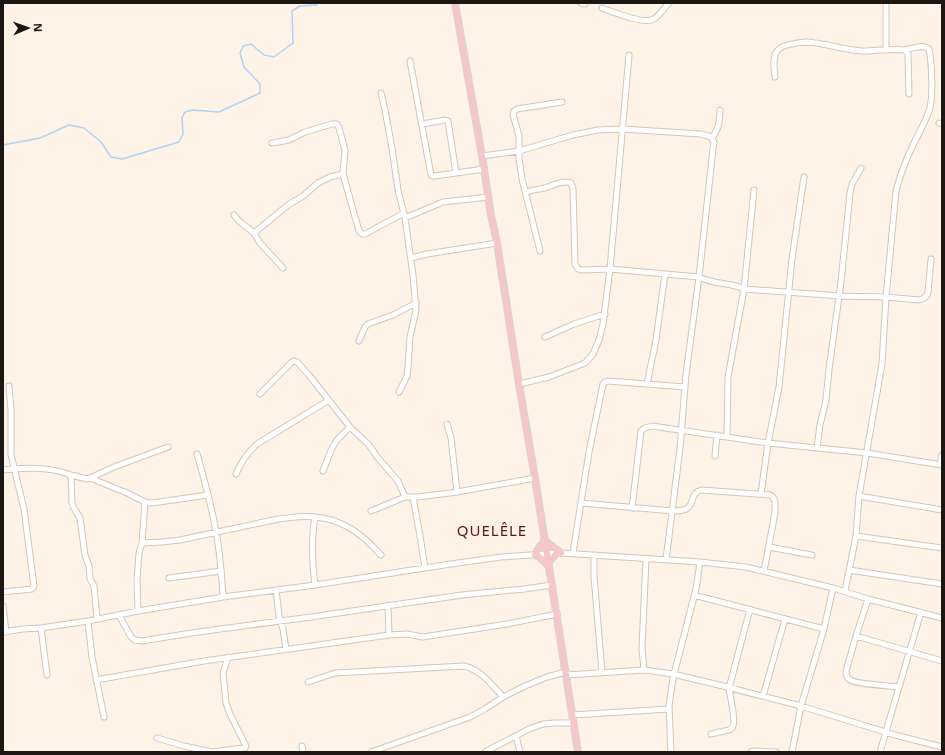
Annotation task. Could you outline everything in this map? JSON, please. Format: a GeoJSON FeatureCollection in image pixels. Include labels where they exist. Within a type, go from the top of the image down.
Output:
{"type":"FeatureCollection","features":[{"type":"Feature","properties":{"kind":"main road"},"geometry":{"type":"LineString","coordinates":[[456,3],[497,243],[578,752]]}},
{"type":"Feature","properties":{"kind":"main road"},"geometry":{"type":"LineString","coordinates":[[545,541],[559,553],[549,564]]}},
{"type":"Feature","properties":{"kind":"main road"},"geometry":{"type":"LineString","coordinates":[[545,541],[540,546],[536,555],[549,564]]}},
{"type":"Feature","properties":{"kind":"street"},"geometry":{"type":"LineString","coordinates":[[602,8],[638,20],[648,21],[653,20],[669,3]]}},
{"type":"Feature","properties":{"kind":"street"},"geometry":{"type":"LineString","coordinates":[[886,3],[886,50]]}},
{"type":"Feature","properties":{"kind":"street"},"geometry":{"type":"LineString","coordinates":[[774,76],[775,56],[777,50],[788,44],[806,42],[818,43],[842,49],[862,51],[905,50],[918,47],[926,47],[929,50],[932,89],[930,108],[906,160],[896,191],[886,297],[882,364],[860,496],[856,536],[844,591]]}},
{"type":"Feature","properties":{"kind":"street"},"geometry":{"type":"LineString","coordinates":[[905,50],[908,54],[909,94]]}},
{"type":"Feature","properties":{"kind":"street"},"geometry":{"type":"LineString","coordinates":[[519,384],[549,377],[580,365],[588,361],[597,347],[602,331],[610,269],[629,55]]}},
{"type":"Feature","properties":{"kind":"street"},"geometry":{"type":"LineString","coordinates":[[410,61],[431,175],[435,176],[484,169]]}},
{"type":"Feature","properties":{"kind":"street"},"geometry":{"type":"LineString","coordinates":[[381,93],[387,117],[398,190],[404,215],[416,303],[416,316],[410,337],[408,367],[399,392]]}},
{"type":"Feature","properties":{"kind":"street"},"geometry":{"type":"LineString","coordinates":[[540,251],[520,167],[518,136],[513,114],[517,109],[562,102]]}},
{"type":"Feature","properties":{"kind":"street"},"geometry":{"type":"LineString","coordinates":[[712,138],[718,127],[720,110]]}},
{"type":"Feature","properties":{"kind":"street"},"geometry":{"type":"LineString","coordinates":[[422,124],[445,120],[448,122],[456,173]]}},
{"type":"Feature","properties":{"kind":"street"},"geometry":{"type":"LineString","coordinates":[[272,143],[289,140],[305,132],[332,124],[337,124],[345,150],[343,174],[359,231],[362,234],[365,234],[404,215],[443,202],[488,197]]}},
{"type":"Feature","properties":{"kind":"street"},"geometry":{"type":"LineString","coordinates":[[482,156],[519,151],[586,132],[622,129],[701,134],[712,138],[714,149],[685,387],[673,511],[666,560]]}},
{"type":"Feature","properties":{"kind":"street"},"geometry":{"type":"LineString","coordinates":[[816,448],[826,400],[840,296],[850,193],[852,184],[861,168]]}},
{"type":"Feature","properties":{"kind":"street"},"geometry":{"type":"LineString","coordinates":[[254,233],[288,205],[303,196],[324,179],[343,174]]}},
{"type":"Feature","properties":{"kind":"street"},"geometry":{"type":"LineString","coordinates":[[761,494],[768,443],[779,387],[795,239],[804,177]]}},
{"type":"Feature","properties":{"kind":"street"},"geometry":{"type":"LineString","coordinates":[[526,192],[545,188],[561,182],[571,183],[573,189],[575,264],[578,269],[581,270],[610,269],[699,277],[707,281],[736,285],[744,289],[918,300],[926,297],[929,290],[931,259]]}},
{"type":"Feature","properties":{"kind":"street"},"geometry":{"type":"LineString","coordinates":[[726,437],[728,377],[744,289],[754,190]]}},
{"type":"Feature","properties":{"kind":"street"},"geometry":{"type":"LineString","coordinates":[[234,215],[254,233],[260,243],[283,268]]}},
{"type":"Feature","properties":{"kind":"street"},"geometry":{"type":"LineString","coordinates":[[411,258],[497,243]]}},
{"type":"Feature","properties":{"kind":"street"},"geometry":{"type":"LineString","coordinates":[[647,384],[656,340],[665,274]]}},
{"type":"Feature","properties":{"kind":"street"},"geometry":{"type":"LineString","coordinates":[[359,341],[364,327],[368,324],[416,303]]}},
{"type":"Feature","properties":{"kind":"street"},"geometry":{"type":"LineString","coordinates":[[545,337],[574,324],[604,314]]}},
{"type":"Feature","properties":{"kind":"street"},"geometry":{"type":"LineString","coordinates":[[260,394],[292,362],[296,361],[350,427],[369,445],[394,476],[398,481],[405,497]]}},
{"type":"Feature","properties":{"kind":"street"},"geometry":{"type":"LineString","coordinates":[[573,553],[589,452],[603,384],[608,381],[685,387]]}},
{"type":"Feature","properties":{"kind":"street"},"geometry":{"type":"LineString","coordinates":[[3,592],[30,590],[34,586],[24,509],[10,448],[11,410],[9,386]]}},
{"type":"Feature","properties":{"kind":"street"},"geometry":{"type":"LineString","coordinates":[[236,474],[242,460],[257,444],[329,400]]}},
{"type":"Feature","properties":{"kind":"street"},"geometry":{"type":"LineString","coordinates":[[447,424],[451,438],[457,492]]}},
{"type":"Feature","properties":{"kind":"street"},"geometry":{"type":"LineString","coordinates":[[632,508],[641,431],[652,426],[768,443],[867,453],[941,464],[942,455]]}},
{"type":"Feature","properties":{"kind":"street"},"geometry":{"type":"LineString","coordinates":[[323,471],[332,448],[337,440],[350,427]]}},
{"type":"Feature","properties":{"kind":"street"},"geometry":{"type":"LineString","coordinates":[[714,456],[717,436]]}},
{"type":"Feature","properties":{"kind":"street"},"geometry":{"type":"LineString","coordinates":[[3,470],[14,468],[56,470],[87,479],[168,446]]}},
{"type":"Feature","properties":{"kind":"street"},"geometry":{"type":"LineString","coordinates":[[197,454],[216,532],[223,597]]}},
{"type":"Feature","properties":{"kind":"street"},"geometry":{"type":"LineString","coordinates":[[71,475],[72,503],[80,518],[85,555],[89,566],[90,578],[94,586],[97,619]]}},
{"type":"Feature","properties":{"kind":"street"},"geometry":{"type":"LineString","coordinates":[[90,478],[145,502],[159,503],[208,495]]}},
{"type":"Feature","properties":{"kind":"street"},"geometry":{"type":"LineString","coordinates":[[370,511],[405,497],[457,492],[535,478]]}},
{"type":"Feature","properties":{"kind":"street"},"geometry":{"type":"LineString","coordinates":[[581,504],[673,511],[688,508],[696,491],[701,490],[770,494],[775,502],[772,529],[764,571]]}},
{"type":"Feature","properties":{"kind":"street"},"geometry":{"type":"LineString","coordinates":[[860,496],[942,510]]}},
{"type":"Feature","properties":{"kind":"street"},"geometry":{"type":"LineString","coordinates":[[413,497],[425,568]]}},
{"type":"Feature","properties":{"kind":"street"},"geometry":{"type":"LineString","coordinates":[[138,611],[136,581],[139,553],[142,543],[145,502]]}},
{"type":"Feature","properties":{"kind":"street"},"geometry":{"type":"LineString","coordinates":[[142,543],[180,540],[278,519],[315,516],[342,523],[351,528],[363,536],[381,555]]}},
{"type":"Feature","properties":{"kind":"street"},"geometry":{"type":"LineString","coordinates":[[315,516],[312,558],[315,585]]}},
{"type":"Feature","properties":{"kind":"street"},"geometry":{"type":"LineString","coordinates":[[856,536],[942,548]]}},
{"type":"Feature","properties":{"kind":"street"},"geometry":{"type":"LineString","coordinates":[[769,547],[812,555]]}},
{"type":"Feature","properties":{"kind":"street"},"geometry":{"type":"LineString","coordinates":[[3,606],[5,632],[88,621],[223,597],[315,585],[501,557],[573,553],[700,562],[746,567],[833,588],[868,599],[942,618]]}},
{"type":"Feature","properties":{"kind":"street"},"geometry":{"type":"LineString","coordinates":[[594,555],[594,576],[602,673]]}},
{"type":"Feature","properties":{"kind":"street"},"geometry":{"type":"LineString","coordinates":[[644,670],[642,648],[646,559]]}},
{"type":"Feature","properties":{"kind":"street"},"geometry":{"type":"LineString","coordinates":[[671,752],[669,709],[674,674],[694,595],[700,562]]}},
{"type":"Feature","properties":{"kind":"street"},"geometry":{"type":"LineString","coordinates":[[849,570],[942,584]]}},
{"type":"Feature","properties":{"kind":"street"},"geometry":{"type":"LineString","coordinates":[[169,578],[221,571]]}},
{"type":"Feature","properties":{"kind":"street"},"geometry":{"type":"LineString","coordinates":[[119,615],[131,636],[135,640],[142,641],[388,605],[552,585]]}},
{"type":"Feature","properties":{"kind":"street"},"geometry":{"type":"LineString","coordinates":[[792,752],[797,720],[824,629],[833,588]]}},
{"type":"Feature","properties":{"kind":"street"},"geometry":{"type":"LineString","coordinates":[[276,590],[286,649]]}},
{"type":"Feature","properties":{"kind":"street"},"geometry":{"type":"LineString","coordinates":[[694,595],[824,629]]}},
{"type":"Feature","properties":{"kind":"street"},"geometry":{"type":"LineString","coordinates":[[868,599],[856,636],[846,671],[846,676],[851,680],[860,682],[899,687]]}},
{"type":"Feature","properties":{"kind":"street"},"geometry":{"type":"LineString","coordinates":[[388,605],[389,635]]}},
{"type":"Feature","properties":{"kind":"street"},"geometry":{"type":"LineString","coordinates":[[711,734],[731,729],[733,726],[734,719],[729,688],[750,609]]}},
{"type":"Feature","properties":{"kind":"street"},"geometry":{"type":"LineString","coordinates":[[880,752],[921,612]]}},
{"type":"Feature","properties":{"kind":"street"},"geometry":{"type":"LineString","coordinates":[[96,680],[228,657],[389,635],[407,634],[423,637],[507,624],[557,614]]}},
{"type":"Feature","properties":{"kind":"street"},"geometry":{"type":"LineString","coordinates":[[763,696],[785,619]]}},
{"type":"Feature","properties":{"kind":"street"},"geometry":{"type":"LineString","coordinates":[[88,621],[92,657],[104,718]]}},
{"type":"Feature","properties":{"kind":"street"},"geometry":{"type":"LineString","coordinates":[[42,628],[47,675]]}},
{"type":"Feature","properties":{"kind":"street"},"geometry":{"type":"LineString","coordinates":[[856,636],[942,661]]}},
{"type":"Feature","properties":{"kind":"street"},"geometry":{"type":"LineString","coordinates":[[157,738],[212,752],[245,748],[246,746],[230,714],[225,696],[222,673],[228,657]]}},
{"type":"Feature","properties":{"kind":"street"},"geometry":{"type":"LineString","coordinates":[[308,682],[335,673],[464,666],[481,674],[503,697]]}},
{"type":"Feature","properties":{"kind":"street"},"geometry":{"type":"LineString","coordinates":[[371,752],[470,717],[503,697],[539,680],[566,674],[644,670],[674,674],[763,696],[942,747]]}},
{"type":"Feature","properties":{"kind":"street"},"geometry":{"type":"LineString","coordinates":[[572,715],[669,709]]}},
{"type":"Feature","properties":{"kind":"street"},"geometry":{"type":"LineString","coordinates":[[485,752],[543,724],[554,722],[574,724]]}},
{"type":"Feature","properties":{"kind":"street"},"geometry":{"type":"LineString","coordinates":[[516,736],[520,752]]}},
{"type":"Feature","properties":{"kind":"street"},"geometry":{"type":"LineString","coordinates":[[302,746],[303,752]]}},
{"type":"Feature","properties":{"kind":"street"},"geometry":{"type":"LineString","coordinates":[[751,752],[776,752]]}},
{"type":"Feature","properties":{"kind":"waterway"},"geometry":{"type":"LineString","coordinates":[[3,145],[40,138],[69,125],[84,128],[101,142],[111,157],[122,159],[179,142],[183,134],[182,118],[185,112],[193,110],[219,112],[260,93],[260,84],[244,67],[240,53],[243,46],[251,44],[264,55],[274,57],[293,43],[292,11],[300,6],[317,5]]}},
{"type":"Feature","properties":{"kind":"district","name":"QUELÊLE"},"geometry":{"type":"Point","coordinates":[492,530]}}]}
